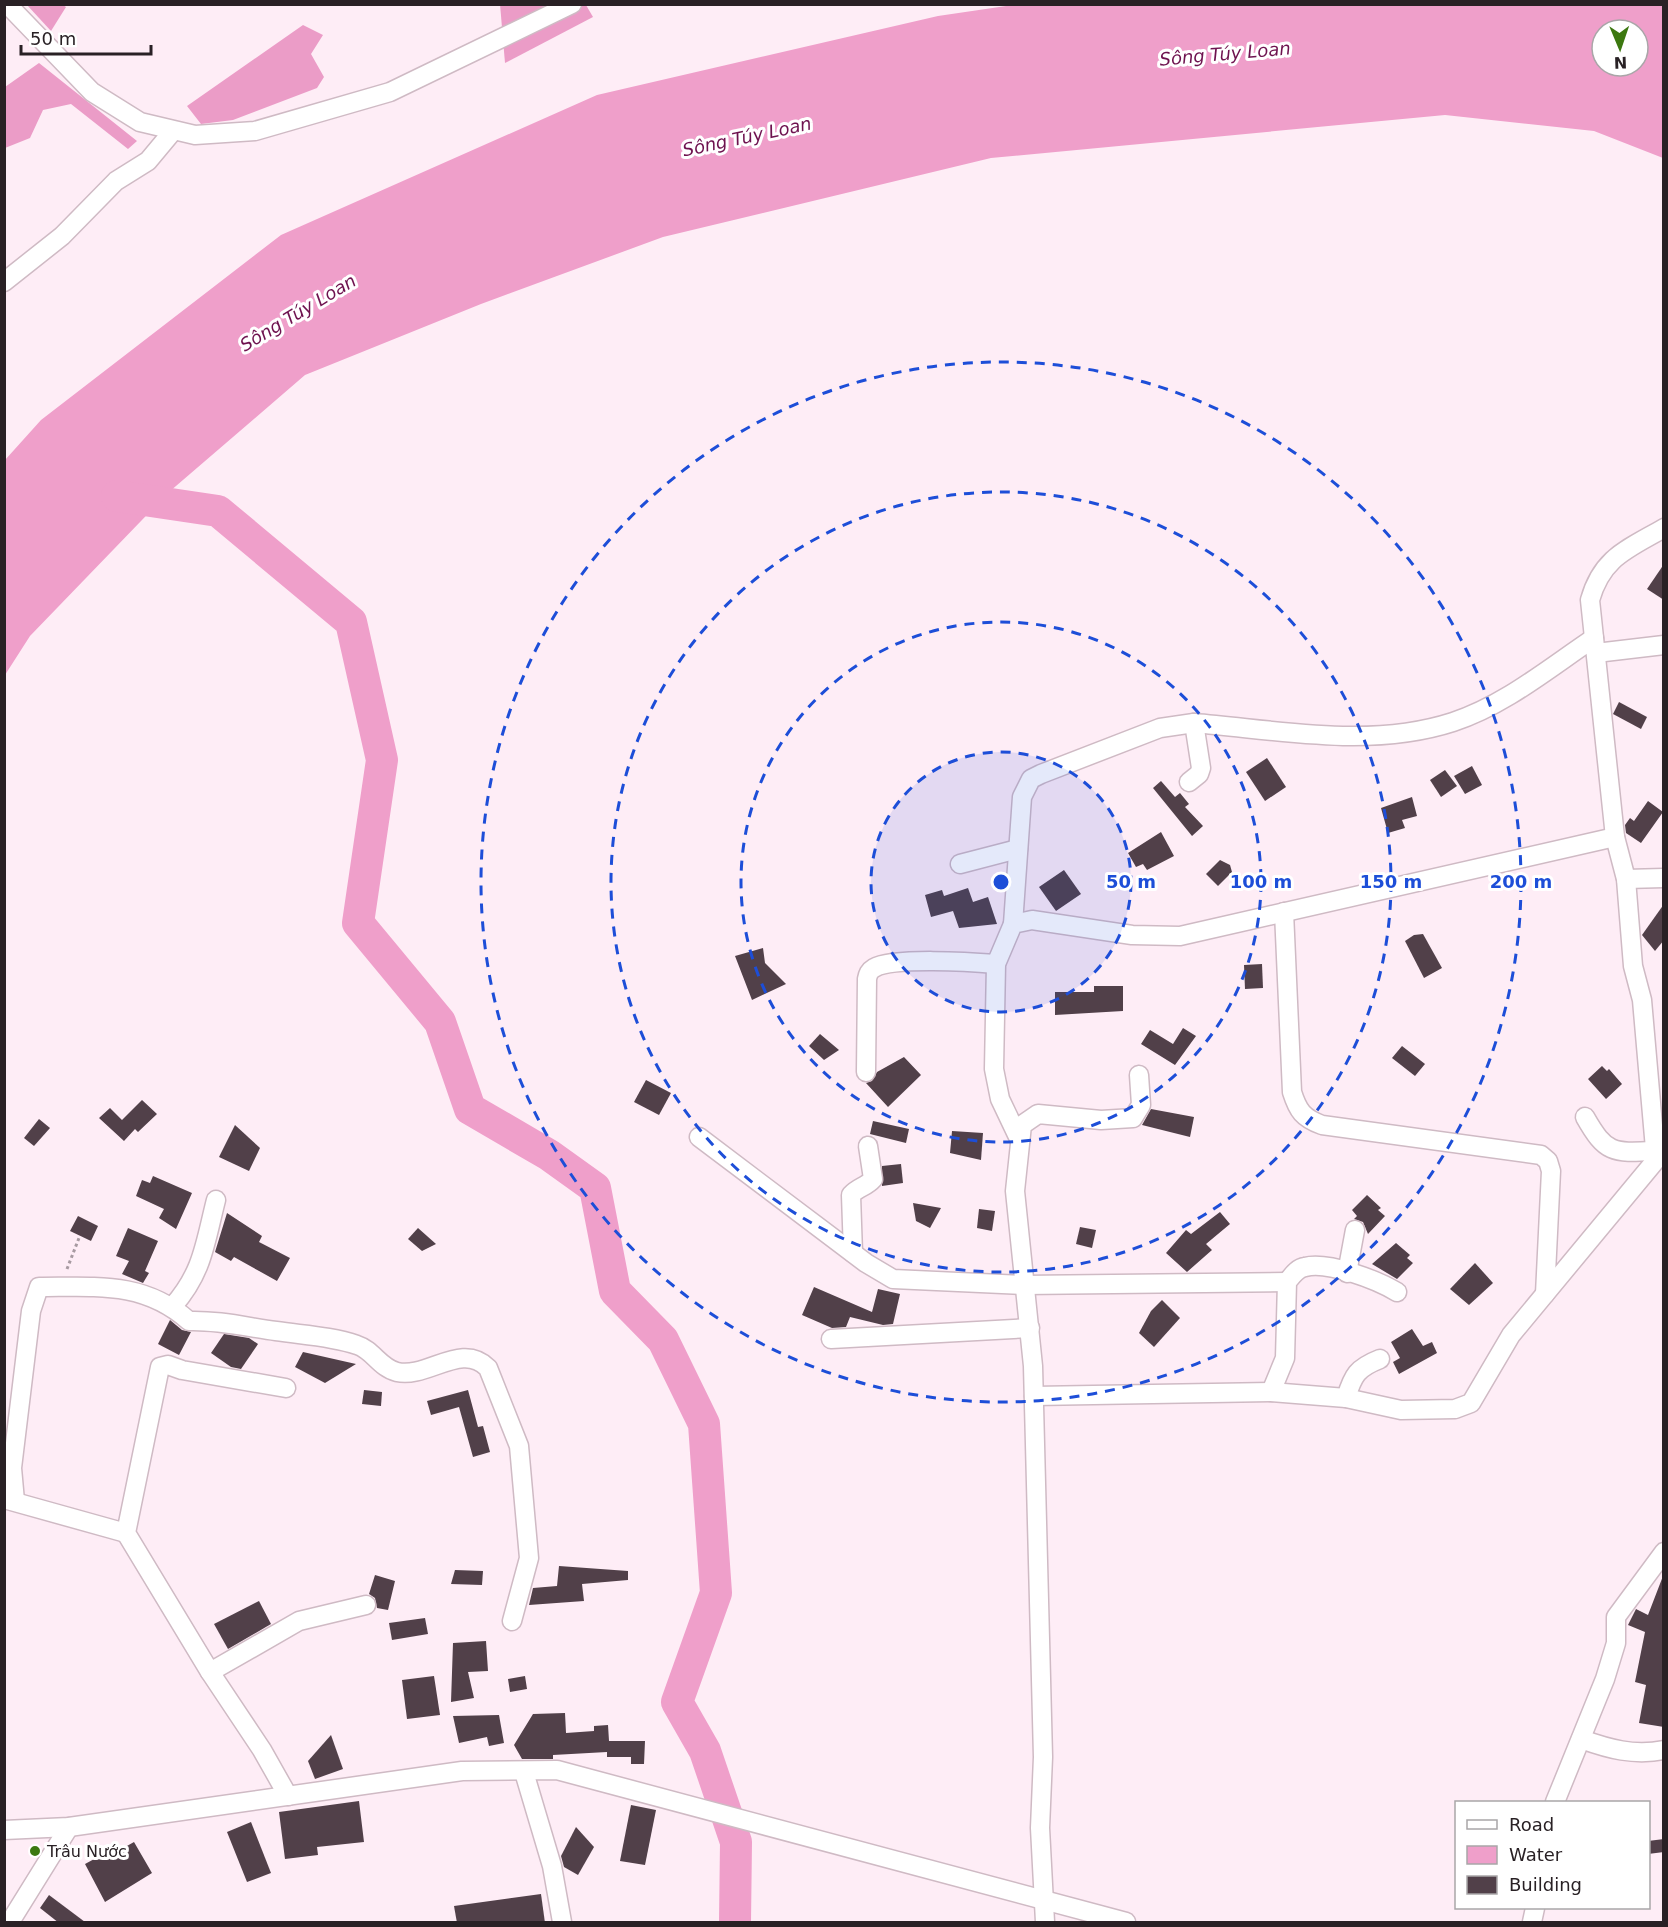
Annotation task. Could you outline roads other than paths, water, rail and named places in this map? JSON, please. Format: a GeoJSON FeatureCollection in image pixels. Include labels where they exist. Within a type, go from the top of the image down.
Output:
{"type":"FeatureCollection","features":[{"type":"Feature","properties":{"kind":"street"},"geometry":{"type":"LineString","coordinates":[[7,4],[92,92],[140,122],[195,135],[255,131],[390,93],[572,4]]}},
{"type":"Feature","properties":{"kind":"street"},"geometry":{"type":"LineString","coordinates":[[4,282],[62,236],[116,181],[148,161],[173,131]]}},
{"type":"Feature","properties":{"kind":"street"},"geometry":{"type":"LineString","coordinates":[[1034,1396],[1271,1392],[1346,1398],[1401,1410],[1455,1409],[1471,1403],[1511,1335],[1658,1156],[1642,1000],[1633,966],[1626,879],[1615,837],[1590,600],[1596,578],[1606,566],[1622,553],[1664,528]]}},
{"type":"Feature","properties":{"kind":"street"},"geometry":{"type":"LineString","coordinates":[[1022,1145],[996,1086],[996,964],[1013,924],[1022,797],[1031,779],[1160,728],[1194,723],[1354,737],[1404,734],[1454,722],[1502,700],[1595,646],[1664,645]]}},
{"type":"Feature","properties":{"kind":"street"},"geometry":{"type":"LineString","coordinates":[[1189,783],[1202,768],[1194,723]]}},
{"type":"Feature","properties":{"kind":"street"},"geometry":{"type":"LineString","coordinates":[[1013,924],[1032,920],[1132,935],[1180,936],[1615,837]]}},
{"type":"Feature","properties":{"kind":"street"},"geometry":{"type":"LineString","coordinates":[[960,864],[1018,849]]}},
{"type":"Feature","properties":{"kind":"street"},"geometry":{"type":"LineString","coordinates":[[1626,879],[1664,878]]}},
{"type":"Feature","properties":{"kind":"street"},"geometry":{"type":"LineString","coordinates":[[1284,912],[1292,1092],[1297,1108],[1306,1119],[1322,1125],[1540,1155],[1548,1161],[1551,1171],[1545,1294]]}},
{"type":"Feature","properties":{"kind":"street"},"geometry":{"type":"LineString","coordinates":[[866,1072],[869,971],[876,966],[919,961],[996,964]]}},
{"type":"Feature","properties":{"kind":"street"},"geometry":{"type":"LineString","coordinates":[[1045,1923],[1040,1828],[1043,1757],[1034,1396],[1030,1328],[1023,1285],[1015,1191],[1022,1145],[1022,1125],[1038,1114],[1101,1120],[1133,1118],[1141,1105],[1139,1075]]}},
{"type":"Feature","properties":{"kind":"street"},"geometry":{"type":"LineString","coordinates":[[1585,1116],[1606,1148],[1617,1152],[1658,1156]]}},
{"type":"Feature","properties":{"kind":"street"},"geometry":{"type":"LineString","coordinates":[[699,1137],[853,1253],[893,1279],[1023,1285],[1287,1282]]}},
{"type":"Feature","properties":{"kind":"street"},"geometry":{"type":"LineString","coordinates":[[853,1253],[852,1195],[857,1188],[868,1186],[873,1179],[868,1146]]}},
{"type":"Feature","properties":{"kind":"street"},"geometry":{"type":"LineString","coordinates":[[173,1306],[189,1287],[199,1269],[216,1200]]}},
{"type":"Feature","properties":{"kind":"street"},"geometry":{"type":"LineString","coordinates":[[1347,1273],[1355,1230]]}},
{"type":"Feature","properties":{"kind":"street"},"geometry":{"type":"LineString","coordinates":[[1271,1392],[1285,1358],[1287,1282],[1302,1267],[1314,1266],[1378,1281],[1397,1292]]}},
{"type":"Feature","properties":{"kind":"street"},"geometry":{"type":"LineString","coordinates":[[126,1533],[10,1500],[31,1311],[39,1287],[114,1287],[149,1295],[173,1306],[189,1321],[359,1345],[384,1368],[399,1373],[415,1373],[442,1362],[466,1358],[482,1362],[488,1368],[519,1446],[529,1558],[512,1621]]}},
{"type":"Feature","properties":{"kind":"street"},"geometry":{"type":"LineString","coordinates":[[831,1339],[1030,1328]]}},
{"type":"Feature","properties":{"kind":"street"},"geometry":{"type":"LineString","coordinates":[[1346,1398],[1351,1381],[1362,1366],[1380,1359]]}},
{"type":"Feature","properties":{"kind":"street"},"geometry":{"type":"LineString","coordinates":[[286,1388],[182,1370],[168,1365],[160,1367],[126,1533],[210,1672],[262,1750],[288,1797]]}},
{"type":"Feature","properties":{"kind":"street"},"geometry":{"type":"LineString","coordinates":[[1556,1801],[1581,1740],[1616,1643],[1616,1617],[1664,1552]]}},
{"type":"Feature","properties":{"kind":"street"},"geometry":{"type":"LineString","coordinates":[[210,1672],[299,1621],[366,1605]]}},
{"type":"Feature","properties":{"kind":"street"},"geometry":{"type":"LineString","coordinates":[[1581,1740],[1612,1750],[1645,1754],[1664,1750]]}},
{"type":"Feature","properties":{"kind":"street"},"geometry":{"type":"LineString","coordinates":[[4,1830],[69,1827],[462,1770],[524,1772],[557,1770],[1126,1923]]}},
{"type":"Feature","properties":{"kind":"street"},"geometry":{"type":"LineString","coordinates":[[524,1772],[552,1866],[562,1923]]}},
{"type":"Feature","properties":{"kind":"street"},"geometry":{"type":"LineString","coordinates":[[10,1923],[69,1827]]}},
{"type":"Feature","properties":{"kind":"water","name":"Sông Túy Loan"},"geometry":{"type":"Polygon","coordinates":[[[1019,4],[1663,5],[1663,158],[1594,131],[1445,115],[991,158],[663,237],[481,304],[305,375],[169,492],[30,636],[5,675],[5,460],[41,420],[281,235],[597,95],[938,16],[1019,4]]]}},
{"type":"Feature","properties":{"kind":"waterway"},"geometry":{"type":"LineString","coordinates":[[117,496],[218,511],[351,622],[382,760],[358,923],[440,1022],[470,1109],[549,1155],[595,1188],[615,1291],[663,1340],[704,1424],[716,1593],[677,1702],[705,1751],[736,1842],[735,1922]]}},
{"type":"Feature","properties":{"kind":"place","name":"Trâu Nước"},"geometry":{"type":"Point","coordinates":[35,1851]}}]}
